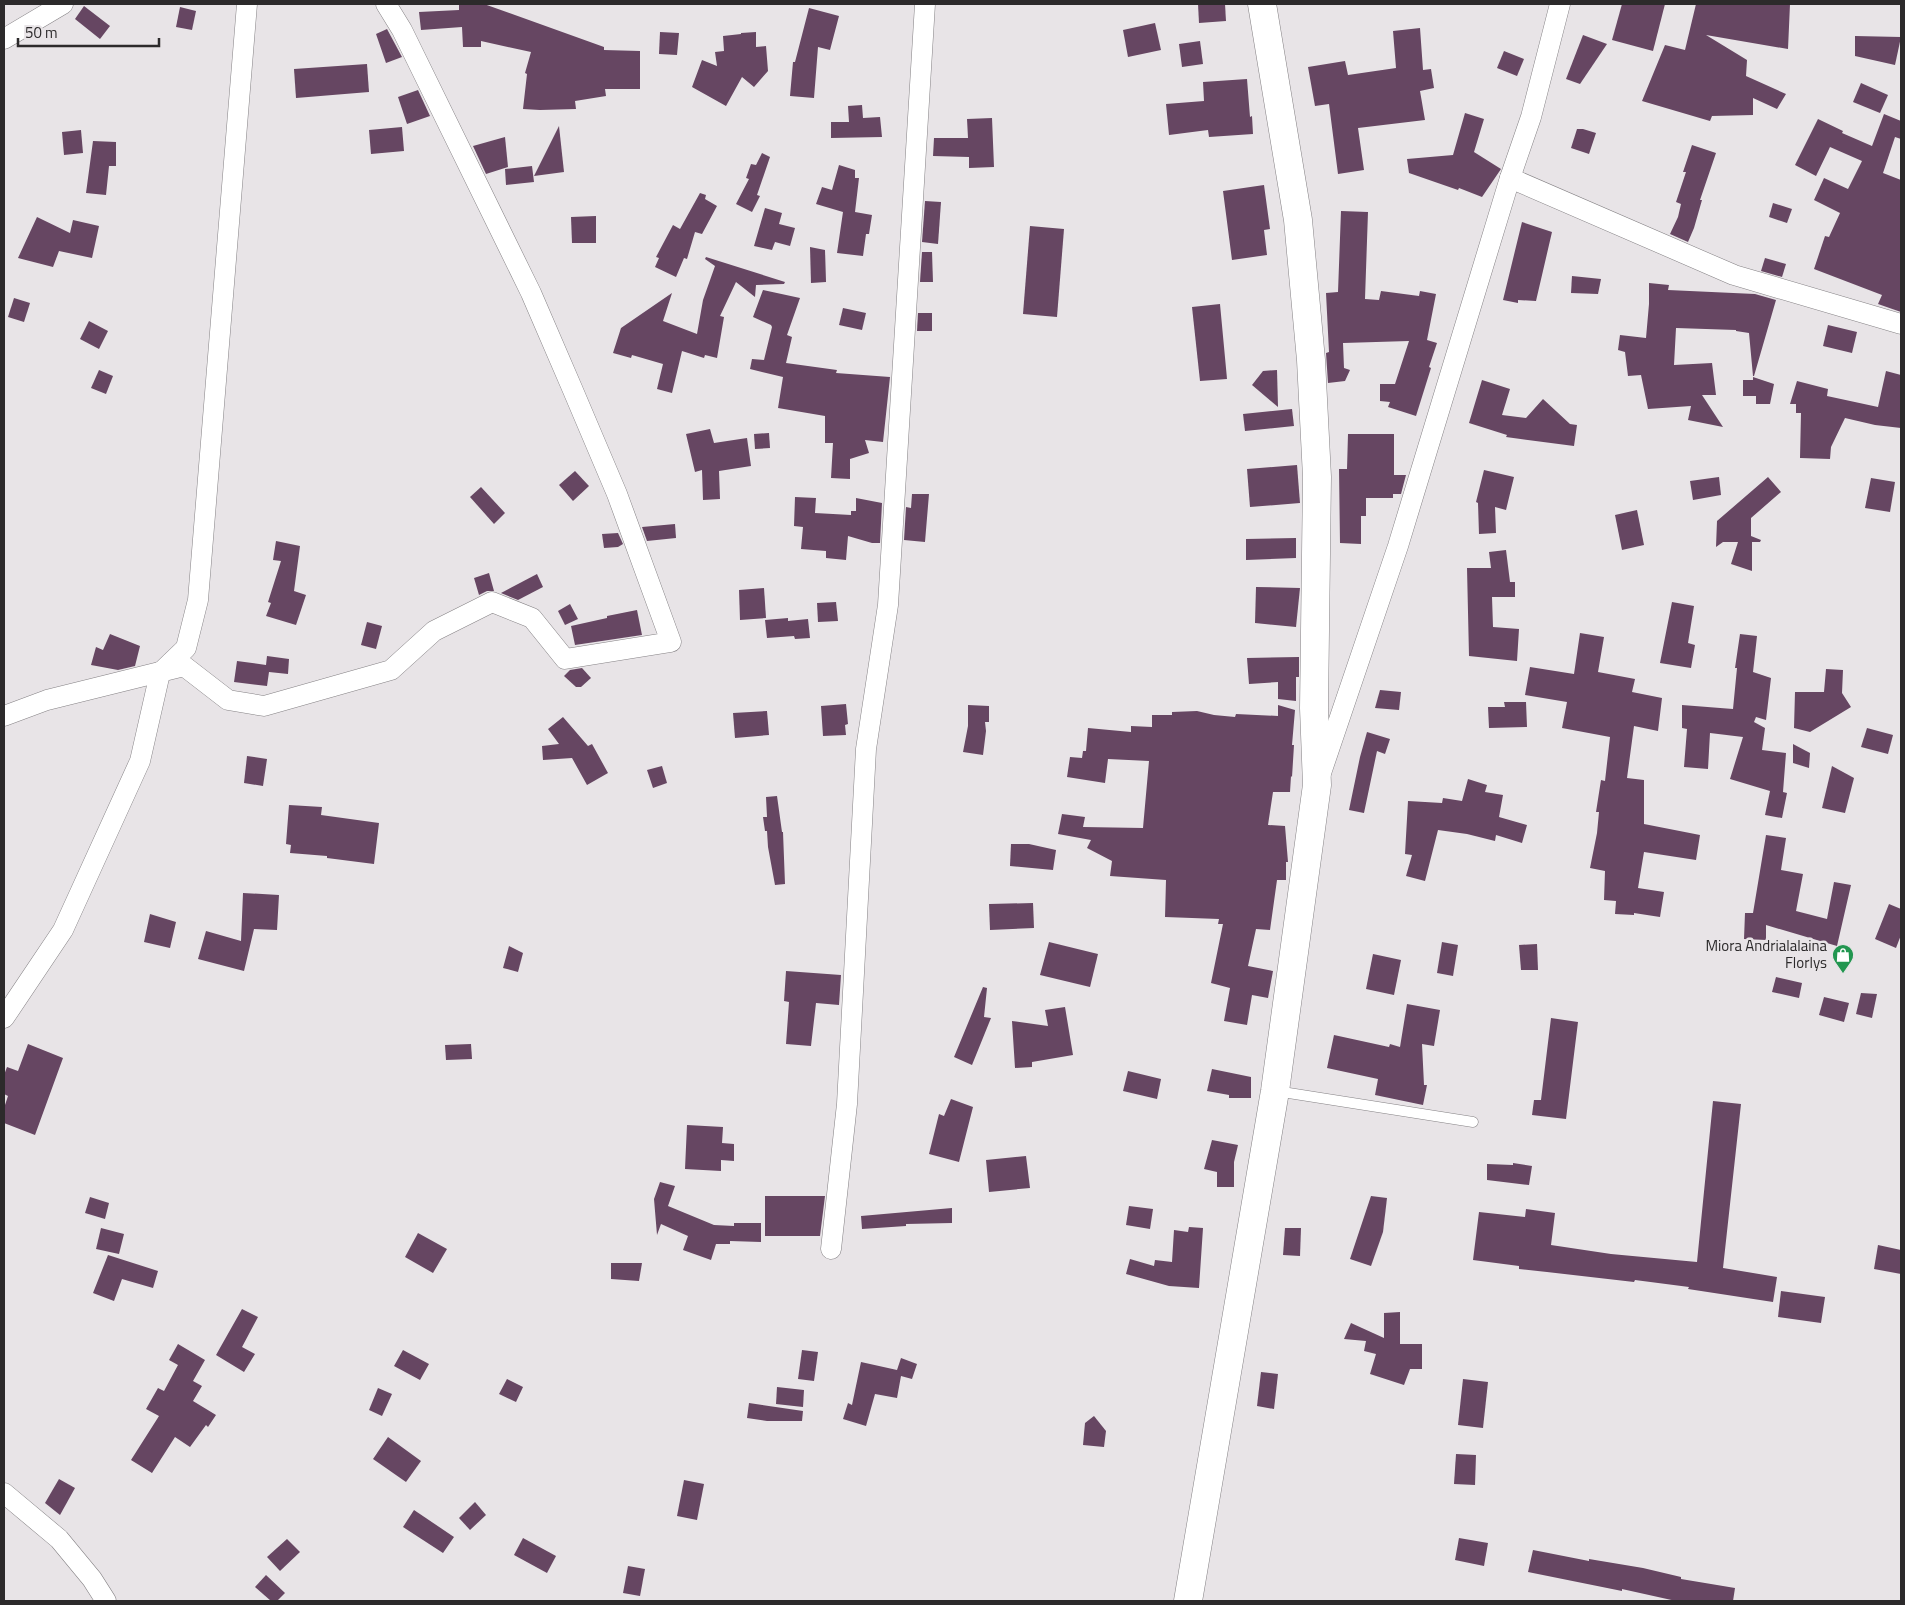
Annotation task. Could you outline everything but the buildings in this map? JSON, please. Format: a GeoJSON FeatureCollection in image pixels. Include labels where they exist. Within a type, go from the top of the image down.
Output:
{"type":"FeatureCollection","features":[{"type":"Feature","properties":{"kind":"main road"},"geometry":{"type":"LineString","coordinates":[[1188,1601],[1274,1091],[1317,784],[1314,708],[1317,477],[1311,360],[1298,220],[1262,4]]}},
{"type":"Feature","properties":{"kind":"street"},"geometry":{"type":"LineString","coordinates":[[4,39],[63,4]]}},
{"type":"Feature","properties":{"kind":"street"},"geometry":{"type":"LineString","coordinates":[[4,1018],[63,930],[140,761],[160,673],[186,648],[198,600],[247,4]]}},
{"type":"Feature","properties":{"kind":"street"},"geometry":{"type":"LineString","coordinates":[[4,716],[47,700],[184,666],[228,700],[264,706],[391,670],[434,631],[492,602],[532,618],[565,659],[671,642],[617,494],[531,293],[402,30],[386,4]]}},
{"type":"Feature","properties":{"kind":"street"},"geometry":{"type":"LineString","coordinates":[[831,1249],[848,1104],[866,749],[888,605],[925,4]]}},
{"type":"Feature","properties":{"kind":"street"},"geometry":{"type":"LineString","coordinates":[[1317,784],[1398,546],[1510,178],[1531,117],[1560,4]]}},
{"type":"Feature","properties":{"kind":"street"},"geometry":{"type":"LineString","coordinates":[[1510,178],[1734,275],[1901,324]]}},
{"type":"Feature","properties":{"kind":"street"},"geometry":{"type":"LineString","coordinates":[[4,1493],[59,1539],[92,1578],[106,1601]]}},
{"type":"Feature","properties":{"kind":"lane"},"geometry":{"type":"LineString","coordinates":[[1274,1091],[1472,1122]]}},
{"type":"Feature","properties":{"kind":"place","name":"Miora Andrialalaina Florlys"},"geometry":{"type":"Point","coordinates":[1843,974]}}]}
